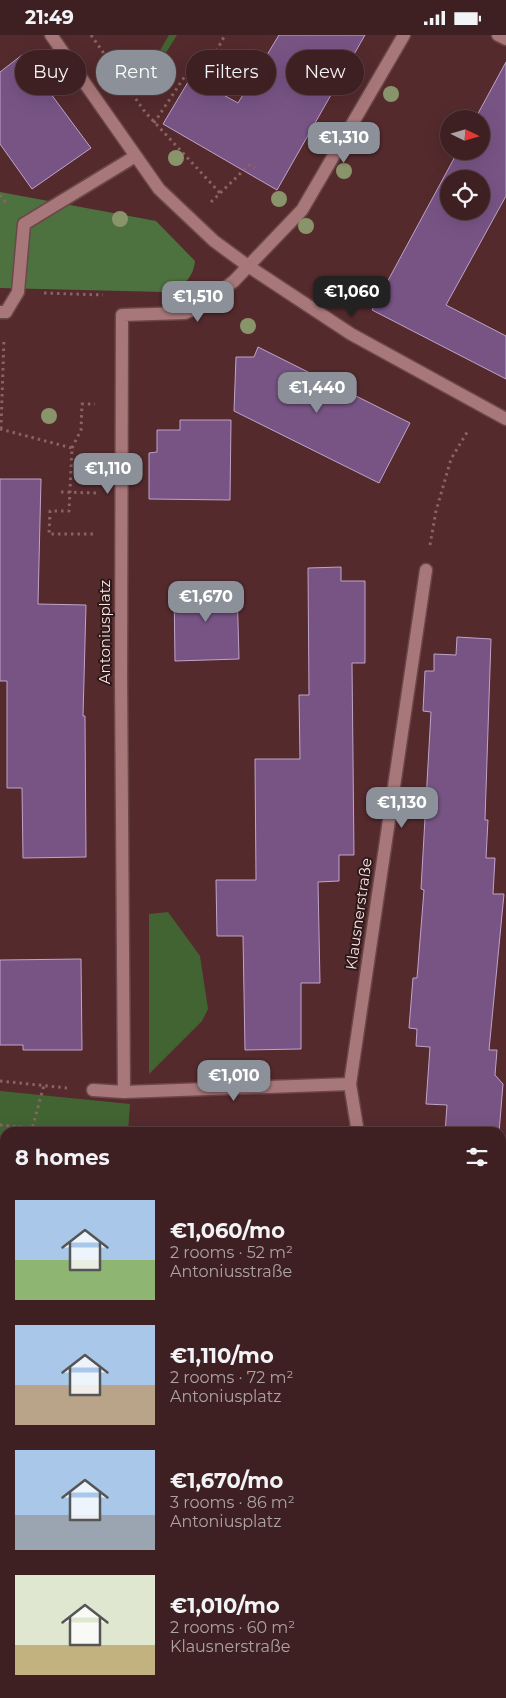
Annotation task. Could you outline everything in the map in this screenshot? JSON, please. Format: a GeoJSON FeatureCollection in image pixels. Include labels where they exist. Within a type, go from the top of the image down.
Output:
{"type":"FeatureCollection","features":[{"type":"Feature","properties":{"kind":"street"},"geometry":{"type":"LineString","coordinates":[[51,35],[134,157],[159,189],[193,223],[248,267],[351,333],[506,419]]}},
{"type":"Feature","properties":{"kind":"street"},"geometry":{"type":"LineString","coordinates":[[248,267],[302,209],[404,35]]}},
{"type":"Feature","properties":{"kind":"street"},"geometry":{"type":"LineString","coordinates":[[498,35],[506,39]]}},
{"type":"Feature","properties":{"kind":"street"},"geometry":{"type":"LineString","coordinates":[[3,312],[18,292],[24,224],[134,157]]}},
{"type":"Feature","properties":{"kind":"street","name":"Antoniusplatz"},"geometry":{"type":"LineString","coordinates":[[124,1092],[121,676],[122,315],[172,315],[195,309],[218,295],[248,267]]}},
{"type":"Feature","properties":{"kind":"street","name":"Klausnerstraße"},"geometry":{"type":"LineString","coordinates":[[357,1127],[350,1084],[426,570]]}},
{"type":"Feature","properties":{"kind":"street"},"geometry":{"type":"LineString","coordinates":[[93,1090],[124,1092],[350,1084]]}},
{"type":"Feature","properties":{"kind":"path"},"geometry":{"type":"LineString","coordinates":[[90,35],[154,123],[220,193]]}},
{"type":"Feature","properties":{"kind":"path"},"geometry":{"type":"LineString","coordinates":[[217,50],[225,35]]}},
{"type":"Feature","properties":{"kind":"path"},"geometry":{"type":"LineString","coordinates":[[154,123],[186,75]]}},
{"type":"Feature","properties":{"kind":"path"},"geometry":{"type":"LineString","coordinates":[[209,204],[249,165],[254,167]]}},
{"type":"Feature","properties":{"kind":"path"},"geometry":{"type":"LineString","coordinates":[[4,344],[0,429],[72,448]]}},
{"type":"Feature","properties":{"kind":"path"},"geometry":{"type":"LineString","coordinates":[[426,570],[436,511],[451,459],[483,406]]}},
{"type":"Feature","properties":{"kind":"path"},"geometry":{"type":"LineString","coordinates":[[81,423],[81,430],[72,448],[68,511],[50,511],[49,534],[121,535]]}},
{"type":"Feature","properties":{"kind":"path"},"geometry":{"type":"LineString","coordinates":[[61,492],[94,493]]}},
{"type":"Feature","properties":{"kind":"path"},"geometry":{"type":"LineString","coordinates":[[0,1081],[93,1090]]}},
{"type":"Feature","properties":{"kind":"path"},"geometry":{"type":"LineString","coordinates":[[0,1125],[32,1127],[44,1085]]}},
{"type":"Feature","properties":{"kind":"green space"},"geometry":{"type":"Polygon","coordinates":[[[169,35],[177,35],[168,50],[160,50],[169,35]]]}},
{"type":"Feature","properties":{"kind":"green space"},"geometry":{"type":"Polygon","coordinates":[[[0,192],[156,221],[195,261],[192,273],[186,282],[177,288],[165,292],[0,288],[0,192]]]}},
{"type":"Feature","properties":{"kind":"green space"},"geometry":{"type":"Polygon","coordinates":[[[168,912],[200,956],[208,1009],[202,1021],[149,1074],[149,914],[168,912]]]}},
{"type":"Feature","properties":{"kind":"green space"},"geometry":{"type":"Polygon","coordinates":[[[0,1091],[130,1104],[128,1127],[0,1127],[0,1091]]]}},
{"type":"Feature","properties":{"kind":"building"},"geometry":{"type":"Polygon","coordinates":[[[279,35],[365,35],[356,50],[286,50],[286,95],[331,95],[277,190],[163,124],[186,85],[186,95],[224,95],[238,103],[243,95],[276,95],[276,50],[270,50],[279,35]]]}},
{"type":"Feature","properties":{"kind":"building"},"geometry":{"type":"Polygon","coordinates":[[[15,60],[15,95],[52,95],[91,148],[32,189],[0,144],[0,72],[15,60]]]}},
{"type":"Feature","properties":{"kind":"building"},"geometry":{"type":"Polygon","coordinates":[[[506,62],[506,196],[446,305],[506,336],[506,379],[372,310],[440,184],[440,220],[490,220],[490,170],[448,170],[453,160],[490,160],[490,110],[480,110],[506,62]]]}},
{"type":"Feature","properties":{"kind":"building"},"geometry":{"type":"Polygon","coordinates":[[[258,347],[410,423],[379,483],[234,411],[236,357],[254,357],[258,347]]]}},
{"type":"Feature","properties":{"kind":"building"},"geometry":{"type":"Polygon","coordinates":[[[180,420],[231,420],[230,500],[149,499],[149,453],[157,452],[157,430],[180,430],[180,420]]]}},
{"type":"Feature","properties":{"kind":"building"},"geometry":{"type":"Polygon","coordinates":[[[0,479],[41,479],[38,604],[86,605],[83,716],[85,716],[86,857],[23,858],[22,788],[7,788],[7,681],[0,681],[0,479]]]}},
{"type":"Feature","properties":{"kind":"building"},"geometry":{"type":"Polygon","coordinates":[[[341,567],[341,581],[365,581],[365,663],[352,663],[354,855],[339,855],[339,881],[318,882],[320,983],[301,983],[301,1049],[245,1050],[243,936],[217,936],[216,880],[256,880],[255,759],[300,759],[299,695],[309,695],[308,568],[341,567]]]}},
{"type":"Feature","properties":{"kind":"building"},"geometry":{"type":"Polygon","coordinates":[[[237,586],[239,659],[175,661],[174,587],[237,586]]]}},
{"type":"Feature","properties":{"kind":"building"},"geometry":{"type":"Polygon","coordinates":[[[457,637],[491,639],[485,820],[488,820],[486,858],[495,858],[493,894],[504,894],[489,1050],[497,1050],[495,1075],[503,1084],[499,1127],[445,1127],[447,1105],[426,1104],[430,1047],[416,1046],[417,1029],[409,1028],[413,978],[417,978],[424,890],[421,889],[431,712],[423,711],[425,671],[434,671],[434,654],[456,655],[457,637]]]}},
{"type":"Feature","properties":{"kind":"building"},"geometry":{"type":"Polygon","coordinates":[[[81,959],[82,1050],[23,1050],[23,1045],[0,1045],[0,960],[81,959]]]}}]}
